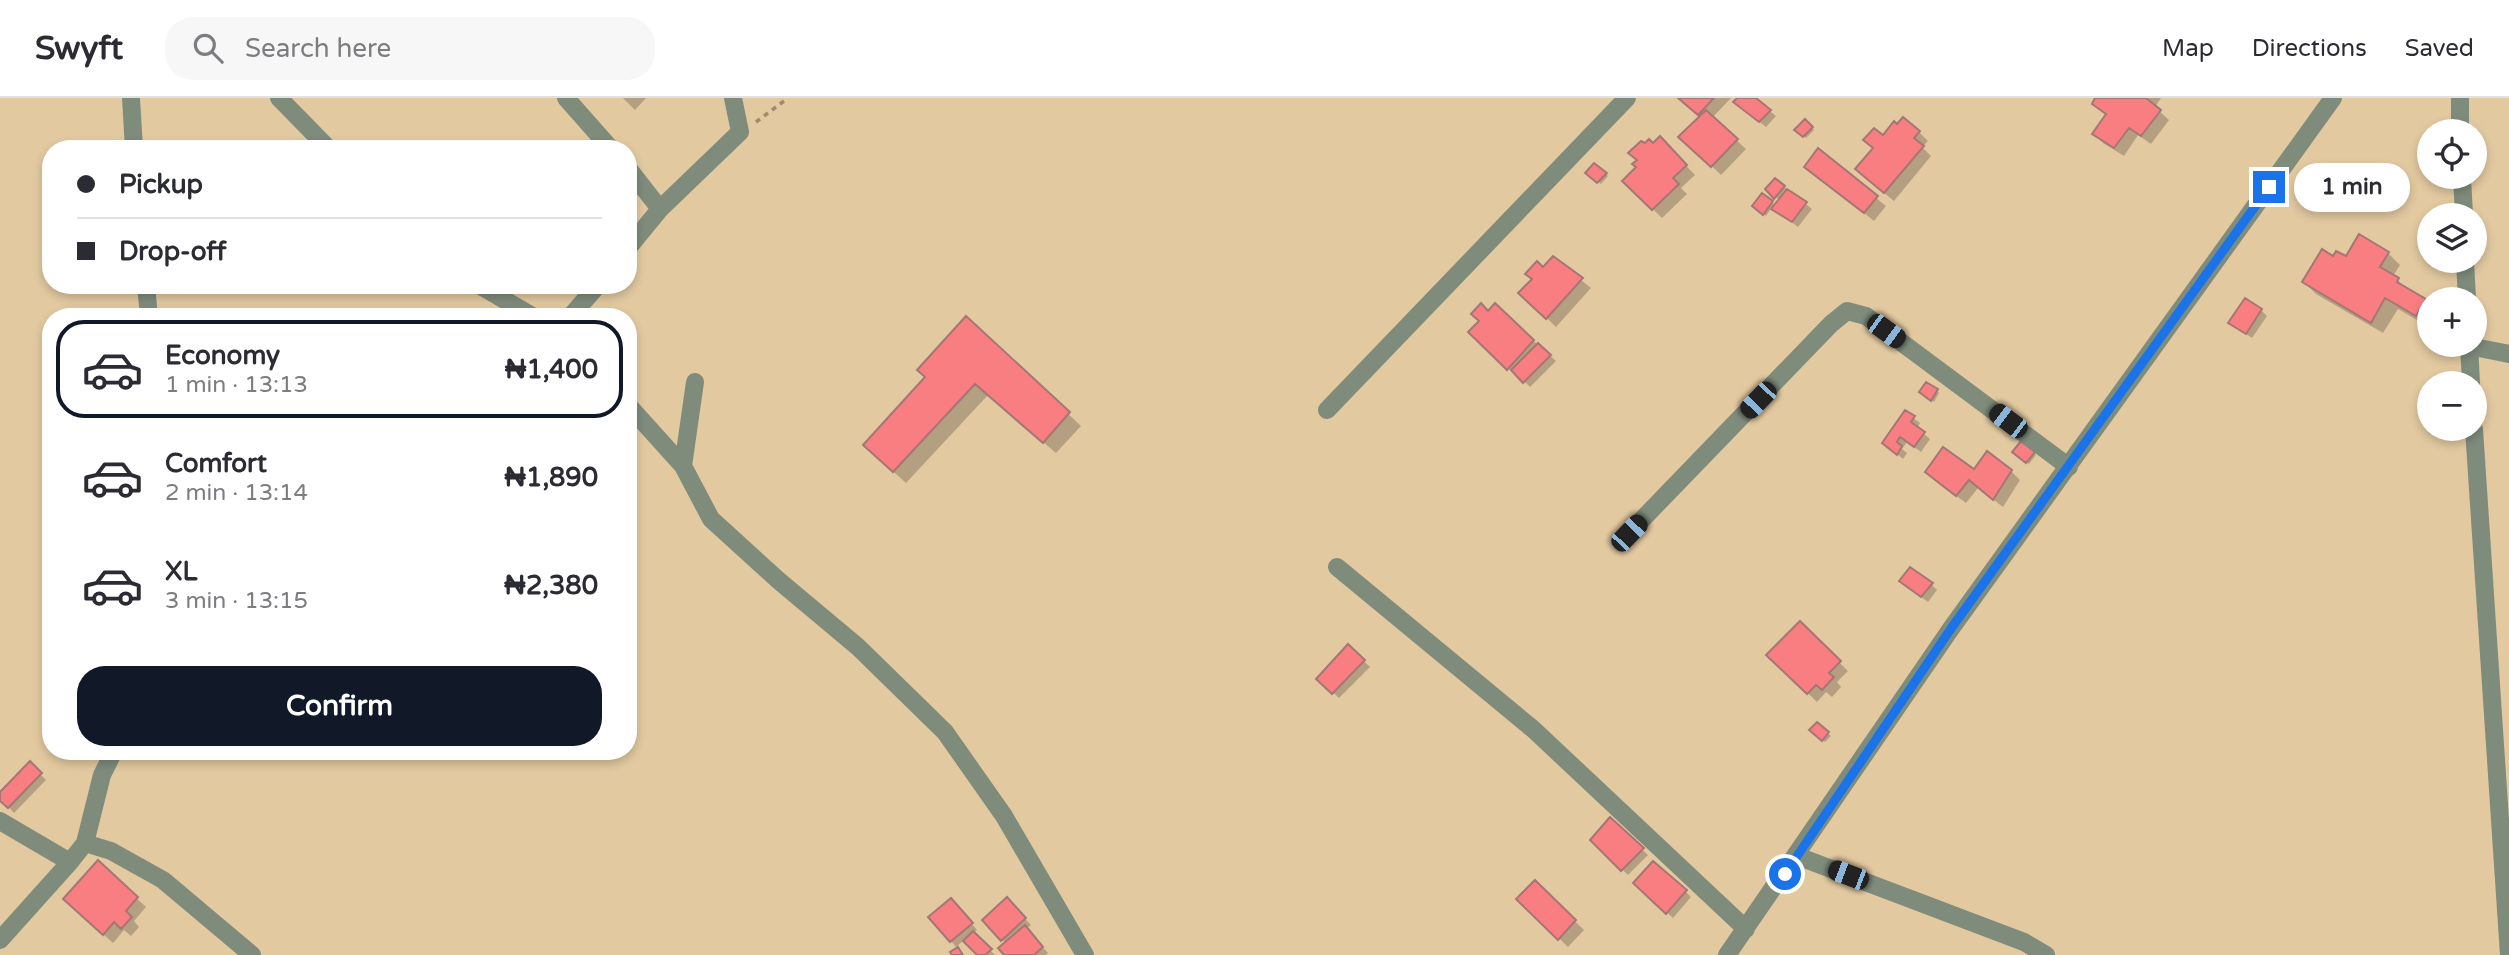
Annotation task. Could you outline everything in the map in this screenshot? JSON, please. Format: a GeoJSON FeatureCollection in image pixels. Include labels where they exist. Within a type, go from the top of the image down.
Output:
{"type":"FeatureCollection","features":[{"type":"Feature","properties":{"kind":"street"},"geometry":{"type":"LineString","coordinates":[[131,98],[133,140]]}},
{"type":"Feature","properties":{"kind":"street"},"geometry":{"type":"LineString","coordinates":[[279,98],[320,140]]}},
{"type":"Feature","properties":{"kind":"street"},"geometry":{"type":"LineString","coordinates":[[566,98],[603,140]]}},
{"type":"Feature","properties":{"kind":"street"},"geometry":{"type":"LineString","coordinates":[[637,237],[660,209],[740,132],[733,98]]}},
{"type":"Feature","properties":{"kind":"street"},"geometry":{"type":"LineString","coordinates":[[1327,410],[1627,98]]}},
{"type":"Feature","properties":{"kind":"street"},"geometry":{"type":"LineString","coordinates":[[1727,955],[1950,630],[2333,98]]}},
{"type":"Feature","properties":{"kind":"street"},"geometry":{"type":"LineString","coordinates":[[2460,98],[2460,119]]}},
{"type":"Feature","properties":{"kind":"street"},"geometry":{"type":"LineString","coordinates":[[637,180],[660,209]]}},
{"type":"Feature","properties":{"kind":"street"},"geometry":{"type":"LineString","coordinates":[[494,294],[519,308]]}},
{"type":"Feature","properties":{"kind":"street"},"geometry":{"type":"LineString","coordinates":[[578,308],[590,294]]}},
{"type":"Feature","properties":{"kind":"street"},"geometry":{"type":"LineString","coordinates":[[1629,533],[1831,324],[1847,311],[1866,316],[2069,467]]}},
{"type":"Feature","properties":{"kind":"street"},"geometry":{"type":"LineString","coordinates":[[2487,350],[2509,354]]}},
{"type":"Feature","properties":{"kind":"street"},"geometry":{"type":"LineString","coordinates":[[683,466],[695,382]]}},
{"type":"Feature","properties":{"kind":"street"},"geometry":{"type":"LineString","coordinates":[[637,415],[683,466],[711,519],[858,647],[944,732],[1004,816],[1085,955]]}},
{"type":"Feature","properties":{"kind":"street"},"geometry":{"type":"LineString","coordinates":[[2475,441],[2509,955]]}},
{"type":"Feature","properties":{"kind":"street"},"geometry":{"type":"LineString","coordinates":[[1337,567],[1532,729],[1746,929]]}},
{"type":"Feature","properties":{"kind":"street"},"geometry":{"type":"LineString","coordinates":[[0,940],[85,843],[102,775],[110,760]]}},
{"type":"Feature","properties":{"kind":"street"},"geometry":{"type":"LineString","coordinates":[[0,821],[71,862]]}},
{"type":"Feature","properties":{"kind":"street"},"geometry":{"type":"LineString","coordinates":[[85,843],[111,851],[163,880],[252,955]]}},
{"type":"Feature","properties":{"kind":"street"},"geometry":{"type":"LineString","coordinates":[[1797,856],[2024,942],[2046,955]]}},
{"type":"Feature","properties":{"kind":"path"},"geometry":{"type":"LineString","coordinates":[[740,132],[788,98]]}},
{"type":"Feature","properties":{"kind":"building"},"geometry":{"type":"Polygon","coordinates":[[[1678,98],[1714,98],[1698,115],[1678,98]]]}},
{"type":"Feature","properties":{"kind":"building"},"geometry":{"type":"Polygon","coordinates":[[[1737,98],[1756,98],[1771,110],[1759,122],[1733,102],[1737,98]]]}},
{"type":"Feature","properties":{"kind":"building"},"geometry":{"type":"Polygon","coordinates":[[[2095,98],[2146,98],[2161,110],[2141,136],[2129,128],[2114,148],[2092,134],[2106,114],[2092,104],[2095,98]]]}},
{"type":"Feature","properties":{"kind":"building"},"geometry":{"type":"Polygon","coordinates":[[[1706,110],[1738,139],[1711,167],[1678,137],[1706,110]]]}},
{"type":"Feature","properties":{"kind":"building"},"geometry":{"type":"Polygon","coordinates":[[[1903,117],[1920,131],[1914,138],[1924,146],[1884,193],[1855,169],[1873,148],[1863,140],[1874,128],[1883,135],[1894,121],[1897,124],[1903,117]]]}},
{"type":"Feature","properties":{"kind":"building"},"geometry":{"type":"Polygon","coordinates":[[[1805,119],[1813,127],[1803,137],[1794,130],[1805,119]]]}},
{"type":"Feature","properties":{"kind":"building"},"geometry":{"type":"Polygon","coordinates":[[[1660,136],[1687,165],[1673,178],[1679,184],[1652,210],[1622,181],[1636,167],[1632,164],[1637,160],[1628,153],[1641,141],[1645,143],[1649,139],[1653,143],[1660,136]]]}},
{"type":"Feature","properties":{"kind":"building"},"geometry":{"type":"Polygon","coordinates":[[[1818,148],[1878,196],[1864,213],[1804,167],[1818,148]]]}},
{"type":"Feature","properties":{"kind":"building"},"geometry":{"type":"Polygon","coordinates":[[[1594,163],[1607,173],[1597,183],[1585,173],[1594,163]]]}},
{"type":"Feature","properties":{"kind":"building"},"geometry":{"type":"Polygon","coordinates":[[[1775,178],[1785,186],[1774,199],[1765,189],[1775,178]]]}},
{"type":"Feature","properties":{"kind":"building"},"geometry":{"type":"Polygon","coordinates":[[[1787,189],[1807,202],[1792,222],[1771,209],[1787,189]]]}},
{"type":"Feature","properties":{"kind":"building"},"geometry":{"type":"Polygon","coordinates":[[[1762,193],[1773,201],[1763,215],[1752,206],[1762,193]]]}},
{"type":"Feature","properties":{"kind":"building"},"geometry":{"type":"Polygon","coordinates":[[[2359,234],[2389,252],[2380,267],[2399,278],[2397,282],[2417,294],[2416,316],[2385,298],[2371,323],[2302,282],[2322,249],[2333,256],[2336,251],[2346,256],[2359,234]]]}},
{"type":"Feature","properties":{"kind":"building"},"geometry":{"type":"Polygon","coordinates":[[[1553,256],[1583,278],[1546,319],[1518,293],[1532,279],[1525,274],[1537,261],[1543,267],[1553,256]]]}},
{"type":"Feature","properties":{"kind":"building"},"geometry":{"type":"Polygon","coordinates":[[[2245,298],[2262,309],[2246,334],[2228,323],[2245,298]]]}},
{"type":"Feature","properties":{"kind":"building"},"geometry":{"type":"Polygon","coordinates":[[[1481,303],[1488,311],[1495,303],[1534,340],[1507,370],[1468,332],[1479,321],[1471,314],[1481,303]]]}},
{"type":"Feature","properties":{"kind":"building"},"geometry":{"type":"Polygon","coordinates":[[[966,316],[1070,412],[1043,443],[975,384],[893,472],[863,445],[925,377],[917,370],[966,316]]]}},
{"type":"Feature","properties":{"kind":"building"},"geometry":{"type":"Polygon","coordinates":[[[1538,343],[1551,355],[1523,383],[1511,370],[1538,343]]]}},
{"type":"Feature","properties":{"kind":"building"},"geometry":{"type":"Polygon","coordinates":[[[1926,382],[1938,389],[1931,401],[1919,392],[1926,382]]]}},
{"type":"Feature","properties":{"kind":"building"},"geometry":{"type":"Polygon","coordinates":[[[1905,410],[1915,416],[1911,422],[1925,432],[1914,447],[1900,437],[1897,442],[1902,446],[1897,455],[1882,443],[1905,410]]]}},
{"type":"Feature","properties":{"kind":"building"},"geometry":{"type":"Polygon","coordinates":[[[2021,441],[2035,452],[2026,463],[2012,452],[2021,441]]]}},
{"type":"Feature","properties":{"kind":"building"},"geometry":{"type":"Polygon","coordinates":[[[1943,447],[1974,469],[1987,451],[2012,470],[1993,500],[1969,480],[1956,496],[1925,472],[1943,447]]]}},
{"type":"Feature","properties":{"kind":"building"},"geometry":{"type":"Polygon","coordinates":[[[1910,567],[1933,583],[1921,597],[1899,581],[1910,567]]]}},
{"type":"Feature","properties":{"kind":"building"},"geometry":{"type":"Polygon","coordinates":[[[1800,621],[1841,661],[1829,673],[1834,677],[1822,690],[1816,685],[1807,694],[1766,655],[1800,621]]]}},
{"type":"Feature","properties":{"kind":"building"},"geometry":{"type":"Polygon","coordinates":[[[1348,644],[1365,660],[1332,694],[1316,679],[1348,644]]]}},
{"type":"Feature","properties":{"kind":"building"},"geometry":{"type":"Polygon","coordinates":[[[1817,722],[1829,732],[1822,741],[1809,730],[1817,722]]]}},
{"type":"Feature","properties":{"kind":"building"},"geometry":{"type":"Polygon","coordinates":[[[30,761],[42,773],[8,808],[0,801],[0,792],[30,761]]]}},
{"type":"Feature","properties":{"kind":"building"},"geometry":{"type":"Polygon","coordinates":[[[1610,817],[1644,848],[1621,871],[1590,840],[1610,817]]]}},
{"type":"Feature","properties":{"kind":"building"},"geometry":{"type":"Polygon","coordinates":[[[98,860],[138,897],[126,911],[132,917],[121,929],[114,922],[103,935],[63,899],[98,860]]]}},
{"type":"Feature","properties":{"kind":"building"},"geometry":{"type":"Polygon","coordinates":[[[1653,861],[1687,890],[1666,914],[1633,883],[1653,861]]]}},
{"type":"Feature","properties":{"kind":"building"},"geometry":{"type":"Polygon","coordinates":[[[1535,880],[1576,920],[1558,940],[1516,899],[1535,880]]]}},
{"type":"Feature","properties":{"kind":"building"},"geometry":{"type":"Polygon","coordinates":[[[1007,897],[1026,918],[1001,941],[982,920],[1007,897]]]}},
{"type":"Feature","properties":{"kind":"building"},"geometry":{"type":"Polygon","coordinates":[[[951,898],[973,923],[950,942],[928,917],[951,898]]]}},
{"type":"Feature","properties":{"kind":"building"},"geometry":{"type":"Polygon","coordinates":[[[1025,925],[1043,947],[1034,955],[1004,955],[998,948],[1025,925]]]}},
{"type":"Feature","properties":{"kind":"building"},"geometry":{"type":"Polygon","coordinates":[[[973,931],[992,949],[985,955],[977,955],[963,941],[973,931]]]}},
{"type":"Feature","properties":{"kind":"building"},"geometry":{"type":"Polygon","coordinates":[[[958,947],[963,955],[952,955],[950,952],[958,947]]]}},
{"type":"Feature","properties":{"kind":"route"},"geometry":{"type":"LineString","coordinates":[[1785,874],[1950,630],[2269,187]]}}]}
